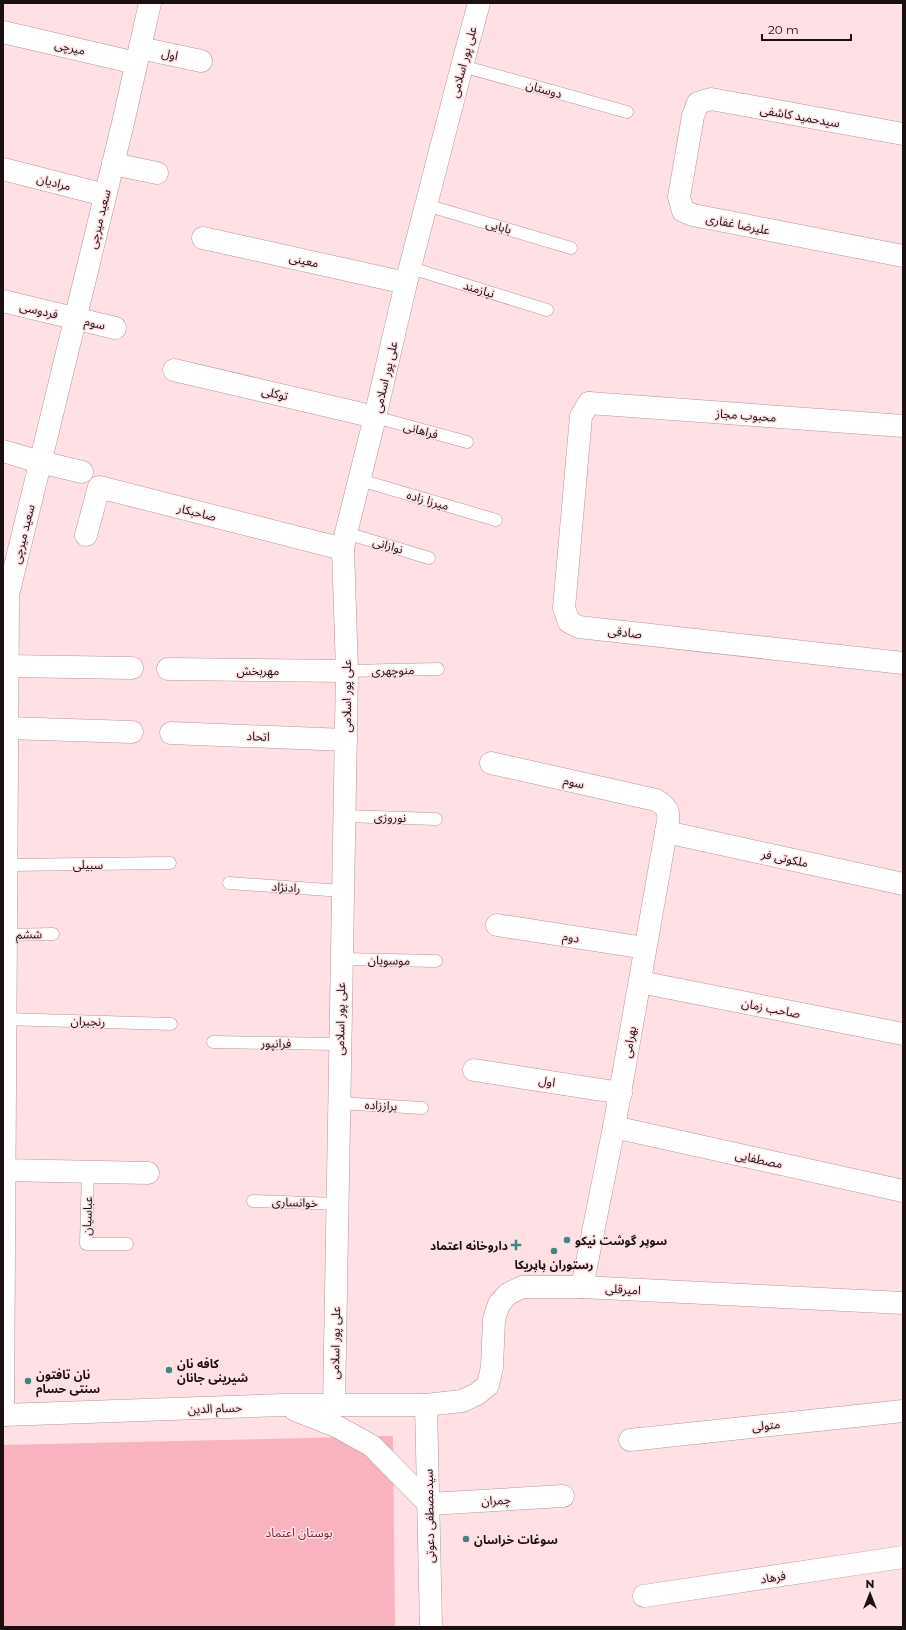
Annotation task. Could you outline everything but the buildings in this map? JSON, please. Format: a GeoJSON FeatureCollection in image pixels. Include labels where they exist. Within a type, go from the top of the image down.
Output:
{"type":"FeatureCollection","features":[{"type":"Feature","properties":{"kind":"street","name":"سعید میرچی"},"geometry":{"type":"LineString","coordinates":[[3,1415],[4,935],[8,595],[113,164],[150,3]]}},
{"type":"Feature","properties":{"kind":"street","name":"علی پور اسلامی"},"geometry":{"type":"LineString","coordinates":[[334,1405],[347,671],[344,541],[360,480],[408,275],[479,3]]}},
{"type":"Feature","properties":{"kind":"street","name":"میرچی"},"geometry":{"type":"LineString","coordinates":[[3,32],[138,55]]}},
{"type":"Feature","properties":{"kind":"street","name":"اول"},"geometry":{"type":"LineString","coordinates":[[138,55],[201,61]]}},
{"type":"Feature","properties":{"kind":"street","name":"سیدحمید کاشفی"},"geometry":{"type":"LineString","coordinates":[[698,103],[711,99],[903,134]]}},
{"type":"Feature","properties":{"kind":"street","name":"علیرضا غفاری"},"geometry":{"type":"LineString","coordinates":[[698,103],[694,116],[679,197],[683,211],[694,215],[903,256]]}},
{"type":"Feature","properties":{"kind":"street"},"geometry":{"type":"LineString","coordinates":[[113,164],[157,173]]}},
{"type":"Feature","properties":{"kind":"street","name":"مرادیان"},"geometry":{"type":"LineString","coordinates":[[3,169],[105,195]]}},
{"type":"Feature","properties":{"kind":"street","name":"معینی"},"geometry":{"type":"LineString","coordinates":[[202,238],[408,275]]}},
{"type":"Feature","properties":{"kind":"street","name":"فردوسی"},"geometry":{"type":"LineString","coordinates":[[3,301],[75,318]]}},
{"type":"Feature","properties":{"kind":"street","name":"سوم"},"geometry":{"type":"LineString","coordinates":[[75,318],[115,328]]}},
{"type":"Feature","properties":{"kind":"street","name":"توکلی"},"geometry":{"type":"LineString","coordinates":[[174,370],[375,417]]}},
{"type":"Feature","properties":{"kind":"street","name":"محبوب مجاز"},"geometry":{"type":"LineString","coordinates":[[590,403],[903,426]]}},
{"type":"Feature","properties":{"kind":"street","name":"صادقی"},"geometry":{"type":"LineString","coordinates":[[590,403],[581,416],[564,608],[569,622],[579,627],[903,663]]}},
{"type":"Feature","properties":{"kind":"street"},"geometry":{"type":"LineString","coordinates":[[3,451],[82,472]]}},
{"type":"Feature","properties":{"kind":"street","name":"صاحبکار"},"geometry":{"type":"LineString","coordinates":[[86,534],[99,487],[344,541]]}},
{"type":"Feature","properties":{"kind":"street"},"geometry":{"type":"LineString","coordinates":[[6,676],[132,668]]}},
{"type":"Feature","properties":{"kind":"street","name":"مهربخش"},"geometry":{"type":"LineString","coordinates":[[168,669],[347,671]]}},
{"type":"Feature","properties":{"kind":"street"},"geometry":{"type":"LineString","coordinates":[[7,728],[132,732]]}},
{"type":"Feature","properties":{"kind":"street","name":"اتحاد"},"geometry":{"type":"LineString","coordinates":[[171,733],[346,740]]}},
{"type":"Feature","properties":{"kind":"street","name":"سوم"},"geometry":{"type":"LineString","coordinates":[[491,763],[656,800]]}},
{"type":"Feature","properties":{"kind":"street","name":"بهرامی"},"geometry":{"type":"LineString","coordinates":[[582,1287],[614,1127],[666,832],[668,811],[664,804],[656,800]]}},
{"type":"Feature","properties":{"kind":"street","name":"ملکوتی فر"},"geometry":{"type":"LineString","coordinates":[[666,832],[903,884]]}},
{"type":"Feature","properties":{"kind":"street","name":"دوم"},"geometry":{"type":"LineString","coordinates":[[497,925],[646,948]]}},
{"type":"Feature","properties":{"kind":"street","name":"صاحب زمان"},"geometry":{"type":"LineString","coordinates":[[640,982],[903,1034]]}},
{"type":"Feature","properties":{"kind":"street","name":"اول"},"geometry":{"type":"LineString","coordinates":[[474,1070],[620,1093]]}},
{"type":"Feature","properties":{"kind":"street","name":"مصطفایی"},"geometry":{"type":"LineString","coordinates":[[614,1127],[903,1191]]}},
{"type":"Feature","properties":{"kind":"street"},"geometry":{"type":"LineString","coordinates":[[4,1170],[148,1173]]}},
{"type":"Feature","properties":{"kind":"street","name":"امیرقلی"},"geometry":{"type":"LineString","coordinates":[[426,1405],[462,1402],[477,1394],[488,1385],[492,1367],[494,1318],[499,1304],[508,1294],[522,1287],[582,1287],[903,1303]]}},
{"type":"Feature","properties":{"kind":"street"},"geometry":{"type":"LineString","coordinates":[[283,1405],[336,1426],[372,1446],[429,1504]]}},
{"type":"Feature","properties":{"kind":"street","name":"حسام الدین"},"geometry":{"type":"LineString","coordinates":[[3,1415],[283,1405],[426,1405]]}},
{"type":"Feature","properties":{"kind":"street","name":"سیدمصطفی دعوتی"},"geometry":{"type":"LineString","coordinates":[[426,1405],[431,1627]]}},
{"type":"Feature","properties":{"kind":"street","name":"متولی"},"geometry":{"type":"LineString","coordinates":[[630,1440],[903,1411]]}},
{"type":"Feature","properties":{"kind":"street","name":"چمران"},"geometry":{"type":"LineString","coordinates":[[429,1504],[563,1496]]}},
{"type":"Feature","properties":{"kind":"street","name":"فرهاد"},"geometry":{"type":"LineString","coordinates":[[644,1596],[903,1557]]}},
{"type":"Feature","properties":{"kind":"lane","name":"دوستان"},"geometry":{"type":"LineString","coordinates":[[462,66],[626,112]]}},
{"type":"Feature","properties":{"kind":"lane","name":"بابایی"},"geometry":{"type":"LineString","coordinates":[[426,204],[571,248]]}},
{"type":"Feature","properties":{"kind":"lane","name":"نیازمند"},"geometry":{"type":"LineString","coordinates":[[408,275],[547,310]]}},
{"type":"Feature","properties":{"kind":"lane","name":"فراهانی"},"geometry":{"type":"LineString","coordinates":[[375,417],[466,442]]}},
{"type":"Feature","properties":{"kind":"lane","name":"میرزا زاده"},"geometry":{"type":"LineString","coordinates":[[360,480],[496,520]]}},
{"type":"Feature","properties":{"kind":"lane","name":"نوازانی"},"geometry":{"type":"LineString","coordinates":[[344,541],[429,558]]}},
{"type":"Feature","properties":{"kind":"lane","name":"منوچهری"},"geometry":{"type":"LineString","coordinates":[[347,671],[438,669]]}},
{"type":"Feature","properties":{"kind":"lane","name":"نوروزی"},"geometry":{"type":"LineString","coordinates":[[344,816],[436,819]]}},
{"type":"Feature","properties":{"kind":"lane","name":"سبیلی"},"geometry":{"type":"LineString","coordinates":[[6,864],[170,863]]}},
{"type":"Feature","properties":{"kind":"lane","name":"رادنژاد"},"geometry":{"type":"LineString","coordinates":[[229,883],[343,891]]}},
{"type":"Feature","properties":{"kind":"lane","name":"ششم"},"geometry":{"type":"LineString","coordinates":[[4,935],[53,934]]}},
{"type":"Feature","properties":{"kind":"lane","name":"موسویان"},"geometry":{"type":"LineString","coordinates":[[342,959],[436,961]]}},
{"type":"Feature","properties":{"kind":"lane","name":"رنجبران"},"geometry":{"type":"LineString","coordinates":[[5,1019],[172,1024]]}},
{"type":"Feature","properties":{"kind":"lane","name":"فرانپور"},"geometry":{"type":"LineString","coordinates":[[213,1042],[340,1044]]}},
{"type":"Feature","properties":{"kind":"lane","name":"براززاده"},"geometry":{"type":"LineString","coordinates":[[339,1103],[422,1108]]}},
{"type":"Feature","properties":{"kind":"lane","name":"عباسیان"},"geometry":{"type":"LineString","coordinates":[[88,1172],[86,1244],[127,1244]]}},
{"type":"Feature","properties":{"kind":"lane","name":"خوانساری"},"geometry":{"type":"LineString","coordinates":[[253,1201],[337,1204]]}},
{"type":"Feature","properties":{"kind":"green space","name":"بوستان اعتماد"},"geometry":{"type":"Polygon","coordinates":[[[393,1436],[395,1627],[3,1627],[3,1445],[393,1436]]]}},
{"type":"Feature","properties":{"kind":"place","name":"سوپر گوشت نیکو"},"geometry":{"type":"Point","coordinates":[567,1240]}},
{"type":"Feature","properties":{"kind":"place","name":"داروخانه اعتماد"},"geometry":{"type":"Point","coordinates":[516,1245]}},
{"type":"Feature","properties":{"kind":"place","name":"رستوران پاپریکا"},"geometry":{"type":"Point","coordinates":[554,1251]}},
{"type":"Feature","properties":{"kind":"place","name":"کافه نان شیرینی جانان"},"geometry":{"type":"Point","coordinates":[169,1370]}},
{"type":"Feature","properties":{"kind":"place","name":"نان تافتون سنتی حسام"},"geometry":{"type":"Point","coordinates":[28,1381]}},
{"type":"Feature","properties":{"kind":"place","name":"سوغات خراسان"},"geometry":{"type":"Point","coordinates":[466,1539]}}]}
